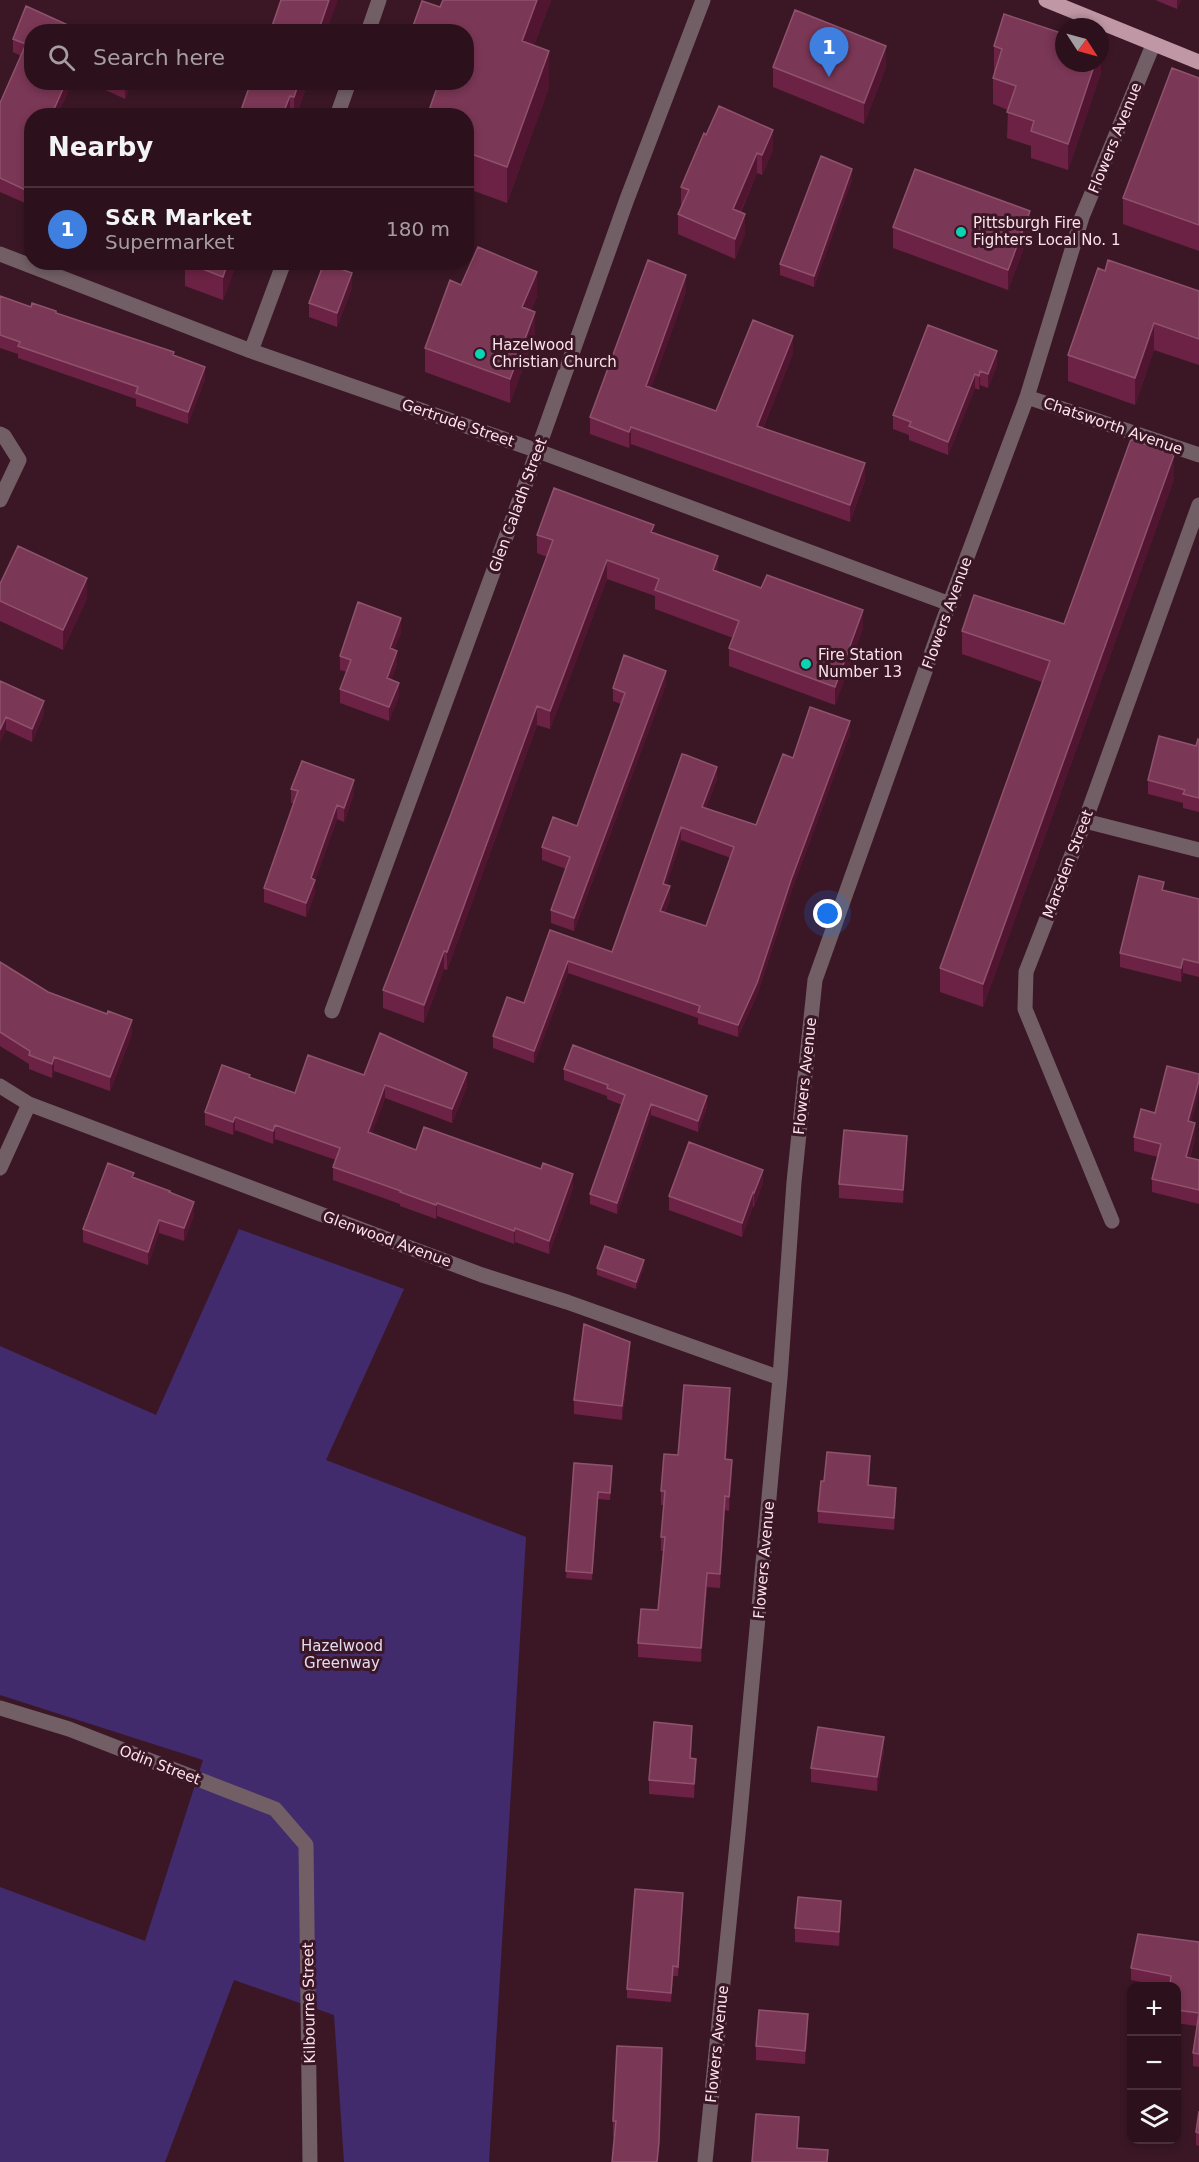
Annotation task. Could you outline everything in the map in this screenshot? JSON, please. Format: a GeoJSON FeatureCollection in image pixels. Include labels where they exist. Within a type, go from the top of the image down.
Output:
{"type":"FeatureCollection","features":[{"type":"Feature","properties":{"kind":"main road"},"geometry":{"type":"LineString","coordinates":[[1046,0],[1199,62]]}},
{"type":"Feature","properties":{"kind":"street"},"geometry":{"type":"LineString","coordinates":[[371,24],[379,0]]}},
{"type":"Feature","properties":{"kind":"street","name":"Glen Caladh Street"},"geometry":{"type":"LineString","coordinates":[[332,1011],[538,451],[627,199],[703,0]]}},
{"type":"Feature","properties":{"kind":"street","name":"Flowers Avenue"},"geometry":{"type":"LineString","coordinates":[[705,2162],[739,1824],[780,1378],[794,1182],[815,980],[1027,397],[1082,218],[1153,45]]}},
{"type":"Feature","properties":{"kind":"street"},"geometry":{"type":"LineString","coordinates":[[340,108],[346,90]]}},
{"type":"Feature","properties":{"kind":"street","name":"Gertrude Street"},"geometry":{"type":"LineString","coordinates":[[0,254],[24,263]]}},
{"type":"Feature","properties":{"kind":"street","name":"Gertrude Street"},"geometry":{"type":"LineString","coordinates":[[41,270],[251,351],[538,451],[950,604]]}},
{"type":"Feature","properties":{"kind":"street"},"geometry":{"type":"LineString","coordinates":[[251,351],[281,270]]}},
{"type":"Feature","properties":{"kind":"street","name":"Chatsworth Avenue"},"geometry":{"type":"LineString","coordinates":[[1027,397],[1199,456]]}},
{"type":"Feature","properties":{"kind":"street"},"geometry":{"type":"LineString","coordinates":[[0,434],[4,436],[19,460],[0,500]]}},
{"type":"Feature","properties":{"kind":"street","name":"Marsden Street"},"geometry":{"type":"LineString","coordinates":[[1112,1221],[1025,1009],[1026,972],[1085,821],[1199,506]]}},
{"type":"Feature","properties":{"kind":"street"},"geometry":{"type":"LineString","coordinates":[[1085,821],[1199,850]]}},
{"type":"Feature","properties":{"kind":"street","name":"Glenwood Avenue"},"geometry":{"type":"LineString","coordinates":[[0,1086],[29,1104],[482,1275],[567,1302],[780,1378]]}},
{"type":"Feature","properties":{"kind":"street"},"geometry":{"type":"LineString","coordinates":[[0,1168],[29,1104]]}},
{"type":"Feature","properties":{"kind":"street","name":"Odin Street"},"geometry":{"type":"LineString","coordinates":[[0,1708],[69,1730],[275,1809],[306,1845]]}},
{"type":"Feature","properties":{"kind":"street","name":"Kilbourne Street"},"geometry":{"type":"LineString","coordinates":[[306,1845],[310,2162]]}},
{"type":"Feature","properties":{"kind":"green space","name":"Hazelwood Greenway"},"geometry":{"type":"Polygon","coordinates":[[[239,1229],[404,1289],[326,1460],[526,1537],[489,2162],[344,2162],[334,2015],[234,1980],[165,2162],[0,2162],[0,1887],[145,1941],[203,1760],[0,1695],[0,1346],[156,1415],[239,1229]]]}},
{"type":"Feature","properties":{"kind":"building"},"geometry":{"type":"Polygon","coordinates":[[[281,0],[329,0],[321,24],[273,24],[281,0]]]}},
{"type":"Feature","properties":{"kind":"building"},"geometry":{"type":"Polygon","coordinates":[[[443,0],[537,0],[522,41],[549,51],[507,167],[474,155],[474,108],[430,108],[436,90],[474,90],[474,24],[414,24],[422,1],[440,7],[443,0]]]}},
{"type":"Feature","properties":{"kind":"building"},"geometry":{"type":"Polygon","coordinates":[[[26,6],[65,24],[24,24],[24,43],[13,39],[26,6]]]}},
{"type":"Feature","properties":{"kind":"building"},"geometry":{"type":"Polygon","coordinates":[[[795,10],[886,46],[864,103],[773,67],[795,10]]]}},
{"type":"Feature","properties":{"kind":"building"},"geometry":{"type":"Polygon","coordinates":[[[1004,14],[1055,31],[1055,72],[1092,72],[1068,144],[1031,131],[1034,121],[1007,112],[1016,86],[993,78],[1002,49],[994,46],[1004,14]]]}},
{"type":"Feature","properties":{"kind":"building"},"geometry":{"type":"Polygon","coordinates":[[[24,49],[24,90],[62,90],[55,108],[24,108],[24,189],[0,178],[0,103],[24,49]]]}},
{"type":"Feature","properties":{"kind":"building"},"geometry":{"type":"Polygon","coordinates":[[[1172,68],[1199,78],[1199,225],[1123,198],[1172,68]]]}},
{"type":"Feature","properties":{"kind":"building"},"geometry":{"type":"Polygon","coordinates":[[[248,90],[296,90],[294,97],[290,96],[285,108],[242,108],[248,90]]]}},
{"type":"Feature","properties":{"kind":"building"},"geometry":{"type":"Polygon","coordinates":[[[719,106],[773,130],[762,155],[757,153],[733,209],[745,214],[735,239],[678,214],[689,190],[681,187],[704,133],[706,135],[719,106]]]}},
{"type":"Feature","properties":{"kind":"building"},"geometry":{"type":"Polygon","coordinates":[[[821,156],[852,169],[814,276],[780,264],[821,156]]]}},
{"type":"Feature","properties":{"kind":"building"},"geometry":{"type":"Polygon","coordinates":[[[915,169],[1030,211],[1008,270],[893,227],[915,169]]]}},
{"type":"Feature","properties":{"kind":"building"},"geometry":{"type":"Polygon","coordinates":[[[478,247],[537,272],[522,307],[535,312],[510,379],[425,348],[450,280],[461,285],[468,270],[474,270],[474,256],[478,247]]]}},
{"type":"Feature","properties":{"kind":"building"},"geometry":{"type":"Polygon","coordinates":[[[648,260],[686,275],[646,386],[716,411],[753,320],[793,336],[757,426],[865,463],[850,505],[631,427],[629,432],[590,417],[648,260]]]}},
{"type":"Feature","properties":{"kind":"building"},"geometry":{"type":"Polygon","coordinates":[[[1108,260],[1199,291],[1199,339],[1154,323],[1135,378],[1068,355],[1098,268],[1105,271],[1108,260]]]}},
{"type":"Feature","properties":{"kind":"building"},"geometry":{"type":"Polygon","coordinates":[[[205,270],[225,270],[223,277],[205,270]]]}},
{"type":"Feature","properties":{"kind":"building"},"geometry":{"type":"Polygon","coordinates":[[[321,270],[344,270],[352,273],[337,313],[309,303],[321,270]]]}},
{"type":"Feature","properties":{"kind":"building"},"geometry":{"type":"Polygon","coordinates":[[[0,296],[31,307],[32,303],[56,311],[56,313],[174,352],[173,355],[205,367],[188,412],[136,393],[138,387],[18,346],[20,342],[0,335],[0,296]]]}},
{"type":"Feature","properties":{"kind":"building"},"geometry":{"type":"Polygon","coordinates":[[[928,325],[997,351],[988,374],[980,371],[979,376],[975,374],[948,442],[909,426],[911,422],[893,415],[928,325]]]}},
{"type":"Feature","properties":{"kind":"building"},"geometry":{"type":"Polygon","coordinates":[[[1131,439],[1174,455],[983,984],[940,968],[1050,661],[962,631],[974,595],[1064,624],[1131,439]]]}},
{"type":"Feature","properties":{"kind":"building"},"geometry":{"type":"Polygon","coordinates":[[[554,488],[654,525],[651,532],[718,556],[713,570],[761,588],[767,575],[863,610],[835,687],[729,648],[739,621],[655,590],[659,579],[607,560],[550,711],[537,706],[447,952],[444,951],[424,1005],[383,990],[553,540],[537,535],[554,488]]]}},
{"type":"Feature","properties":{"kind":"building"},"geometry":{"type":"Polygon","coordinates":[[[18,546],[87,578],[63,630],[0,601],[0,584],[18,546]]]}},
{"type":"Feature","properties":{"kind":"building"},"geometry":{"type":"Polygon","coordinates":[[[358,602],[401,618],[390,648],[397,651],[387,678],[399,683],[389,707],[340,689],[351,660],[340,656],[358,602]]]}},
{"type":"Feature","properties":{"kind":"building"},"geometry":{"type":"Polygon","coordinates":[[[624,655],[666,671],[574,918],[551,910],[570,857],[542,847],[553,817],[577,826],[625,693],[613,688],[624,655]]]}},
{"type":"Feature","properties":{"kind":"building"},"geometry":{"type":"Polygon","coordinates":[[[0,681],[44,701],[32,729],[6,717],[0,730],[0,681]]]}},
{"type":"Feature","properties":{"kind":"building"},"geometry":{"type":"Polygon","coordinates":[[[810,707],[850,721],[791,880],[757,983],[738,1025],[698,1012],[700,1006],[568,961],[534,1051],[493,1036],[507,997],[524,1003],[550,930],[612,952],[682,754],[717,767],[702,807],[756,825],[783,754],[793,758],[810,707]],[[681,827],[663,884],[670,886],[660,911],[706,926],[734,847],[681,827]]]}},
{"type":"Feature","properties":{"kind":"building"},"geometry":{"type":"Polygon","coordinates":[[[1159,736],[1196,746],[1199,740],[1199,798],[1183,794],[1185,790],[1148,780],[1159,736]]]}},
{"type":"Feature","properties":{"kind":"building"},"geometry":{"type":"Polygon","coordinates":[[[302,761],[354,780],[344,808],[337,805],[311,878],[315,880],[306,903],[264,888],[298,791],[291,789],[302,761]]]}},
{"type":"Feature","properties":{"kind":"building"},"geometry":{"type":"Polygon","coordinates":[[[1139,876],[1164,882],[1162,890],[1199,899],[1199,963],[1183,959],[1181,968],[1120,953],[1139,876]]]}},
{"type":"Feature","properties":{"kind":"building"},"geometry":{"type":"Polygon","coordinates":[[[0,962],[48,992],[107,1014],[108,1011],[132,1020],[110,1077],[54,1057],[52,1064],[29,1055],[30,1051],[0,1032],[0,962]]]}},
{"type":"Feature","properties":{"kind":"building"},"geometry":{"type":"Polygon","coordinates":[[[380,1033],[467,1073],[452,1109],[385,1085],[368,1132],[416,1150],[424,1127],[541,1169],[543,1163],[573,1174],[549,1241],[437,1203],[436,1205],[333,1167],[340,1148],[275,1125],[273,1131],[235,1117],[233,1122],[205,1112],[222,1065],[295,1093],[308,1055],[364,1075],[380,1033]]]}},
{"type":"Feature","properties":{"kind":"building"},"geometry":{"type":"Polygon","coordinates":[[[573,1045],[707,1096],[698,1121],[651,1104],[617,1203],[590,1194],[625,1095],[607,1088],[608,1085],[564,1069],[573,1045]]]}},
{"type":"Feature","properties":{"kind":"building"},"geometry":{"type":"Polygon","coordinates":[[[1167,1066],[1199,1074],[1188,1121],[1195,1123],[1186,1157],[1199,1160],[1199,1190],[1152,1179],[1161,1144],[1134,1137],[1141,1109],[1155,1113],[1167,1066]]]}},
{"type":"Feature","properties":{"kind":"building"},"geometry":{"type":"Polygon","coordinates":[[[844,1130],[907,1136],[903,1190],[839,1184],[844,1130]]]}},
{"type":"Feature","properties":{"kind":"building"},"geometry":{"type":"Polygon","coordinates":[[[689,1142],[763,1170],[742,1223],[669,1196],[689,1142]]]}},
{"type":"Feature","properties":{"kind":"building"},"geometry":{"type":"Polygon","coordinates":[[[108,1163],[134,1173],[132,1177],[194,1202],[184,1228],[159,1220],[148,1252],[83,1229],[108,1163]]]}},
{"type":"Feature","properties":{"kind":"building"},"geometry":{"type":"Polygon","coordinates":[[[605,1246],[644,1260],[636,1282],[597,1268],[605,1246]]]}},
{"type":"Feature","properties":{"kind":"building"},"geometry":{"type":"Polygon","coordinates":[[[584,1324],[630,1342],[622,1406],[574,1400],[584,1324]]]}},
{"type":"Feature","properties":{"kind":"building"},"geometry":{"type":"Polygon","coordinates":[[[684,1385],[730,1388],[725,1459],[732,1460],[729,1497],[725,1496],[720,1574],[707,1573],[701,1648],[638,1643],[641,1609],[658,1610],[665,1537],[661,1537],[665,1491],[661,1491],[664,1454],[678,1455],[684,1385]]]}},
{"type":"Feature","properties":{"kind":"building"},"geometry":{"type":"Polygon","coordinates":[[[827,1452],[870,1456],[868,1485],[896,1488],[894,1518],[818,1511],[827,1452]]]}},
{"type":"Feature","properties":{"kind":"building"},"geometry":{"type":"Polygon","coordinates":[[[574,1463],[612,1466],[610,1493],[598,1492],[592,1573],[566,1571],[574,1463]]]}},
{"type":"Feature","properties":{"kind":"building"},"geometry":{"type":"Polygon","coordinates":[[[654,1722],[692,1726],[690,1758],[696,1759],[694,1784],[649,1780],[654,1722]]]}},
{"type":"Feature","properties":{"kind":"building"},"geometry":{"type":"Polygon","coordinates":[[[818,1727],[884,1737],[877,1777],[811,1768],[818,1727]]]}},
{"type":"Feature","properties":{"kind":"building"},"geometry":{"type":"Polygon","coordinates":[[[635,1889],[683,1893],[678,1967],[673,1966],[671,1993],[627,1989],[635,1889]]]}},
{"type":"Feature","properties":{"kind":"building"},"geometry":{"type":"Polygon","coordinates":[[[798,1897],[841,1901],[839,1932],[795,1928],[798,1897]]]}},
{"type":"Feature","properties":{"kind":"building"},"geometry":{"type":"Polygon","coordinates":[[[1138,1934],[1199,1942],[1199,2013],[1181,2011],[1181,1982],[1170,1982],[1171,1976],[1131,1968],[1138,1934]]]}},
{"type":"Feature","properties":{"kind":"building"},"geometry":{"type":"Polygon","coordinates":[[[759,2010],[808,2014],[805,2051],[756,2046],[759,2010]]]}},
{"type":"Feature","properties":{"kind":"building"},"geometry":{"type":"Polygon","coordinates":[[[1199,2013],[1199,2054],[1193,2053],[1199,2013]]]}},
{"type":"Feature","properties":{"kind":"building"},"geometry":{"type":"Polygon","coordinates":[[[617,2046],[662,2048],[657,2162],[612,2162],[616,2121],[613,2121],[617,2046]]]}},
{"type":"Feature","properties":{"kind":"building"},"geometry":{"type":"Polygon","coordinates":[[[1199,2111],[1199,2133],[1196,2132],[1199,2111]]]}},
{"type":"Feature","properties":{"kind":"building"},"geometry":{"type":"Polygon","coordinates":[[[756,2114],[799,2117],[797,2148],[828,2150],[827,2162],[752,2162],[756,2114]]]}},
{"type":"Feature","properties":{"kind":"place","name":"S&R Market"},"geometry":{"type":"Point","coordinates":[829,77]}},
{"type":"Feature","properties":{"kind":"place","name":"Pittsburgh Fire Fighters Local No. 1"},"geometry":{"type":"Point","coordinates":[961,232]}},
{"type":"Feature","properties":{"kind":"place","name":"Hazelwood Christian Church"},"geometry":{"type":"Point","coordinates":[480,354]}},
{"type":"Feature","properties":{"kind":"place","name":"Fire Station Number 13"},"geometry":{"type":"Point","coordinates":[806,664]}}]}
